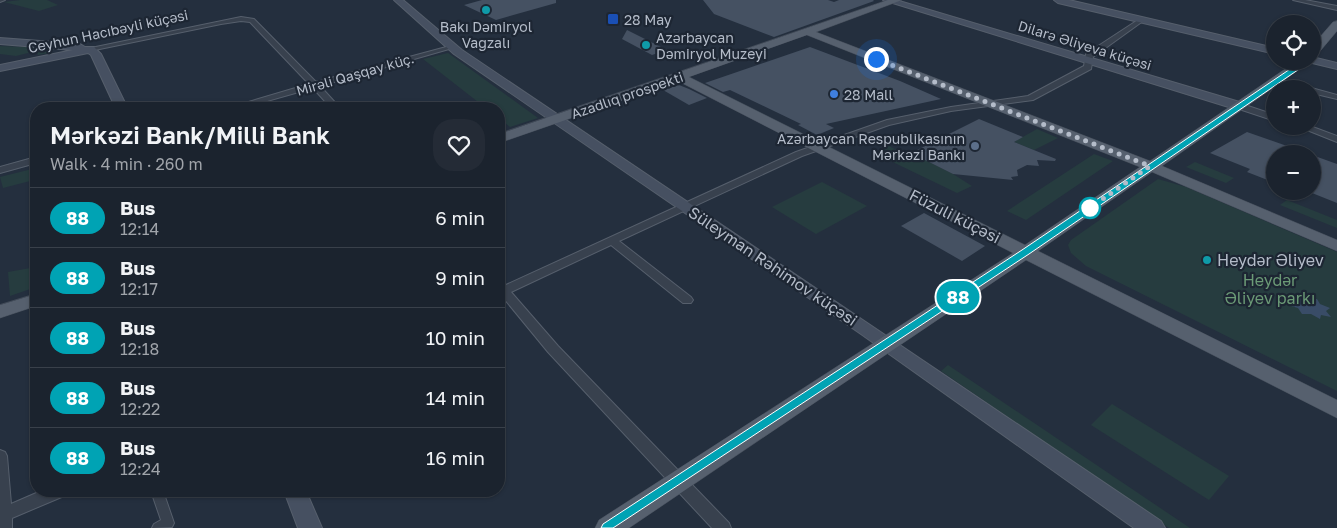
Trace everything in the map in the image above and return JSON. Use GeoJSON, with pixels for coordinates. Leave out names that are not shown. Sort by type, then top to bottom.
{"type":"FeatureCollection","features":[{"type":"Feature","properties":{"kind":"main road","name":"Süleyman Rəhimov küçəsi"},"geometry":{"type":"LineString","coordinates":[[398,0],[452,47],[1153,528]]}},
{"type":"Feature","properties":{"kind":"main road"},"geometry":{"type":"LineString","coordinates":[[1058,0],[1266,49]]}},
{"type":"Feature","properties":{"kind":"main road","name":"Azadlıq prospekti"},"geometry":{"type":"LineString","coordinates":[[505,137],[892,1]]}},
{"type":"Feature","properties":{"kind":"main road","name":"Dilarə Əliyeva küçəsi"},"geometry":{"type":"LineString","coordinates":[[892,1],[1239,106]]}},
{"type":"Feature","properties":{"kind":"main road"},"geometry":{"type":"LineString","coordinates":[[1321,43],[1337,24]]}},
{"type":"Feature","properties":{"kind":"main road"},"geometry":{"type":"LineString","coordinates":[[808,32],[1150,166],[1337,246]]}},
{"type":"Feature","properties":{"kind":"main road"},"geometry":{"type":"LineString","coordinates":[[0,42],[90,48]]}},
{"type":"Feature","properties":{"kind":"main road"},"geometry":{"type":"LineString","coordinates":[[0,42],[63,44],[90,48],[96,54],[119,102]]}},
{"type":"Feature","properties":{"kind":"main road"},"geometry":{"type":"LineString","coordinates":[[27,62],[56,53],[55,48],[46,46]]}},
{"type":"Feature","properties":{"kind":"main road","name":"Ceyhun Hacıbəyli küçəsi"},"geometry":{"type":"LineString","coordinates":[[0,68],[90,48]]}},
{"type":"Feature","properties":{"kind":"main road"},"geometry":{"type":"LineString","coordinates":[[1321,62],[1337,66]]}},
{"type":"Feature","properties":{"kind":"main road"},"geometry":{"type":"LineString","coordinates":[[1278,80],[1293,70]]}},
{"type":"Feature","properties":{"kind":"main road","name":"Füzuli küçəsi"},"geometry":{"type":"LineString","coordinates":[[680,77],[1337,410]]}},
{"type":"Feature","properties":{"kind":"main road"},"geometry":{"type":"LineString","coordinates":[[608,528],[1026,252],[1266,88]]}},
{"type":"Feature","properties":{"kind":"main road"},"geometry":{"type":"LineString","coordinates":[[0,312],[30,302]]}},
{"type":"Feature","properties":{"kind":"main road"},"geometry":{"type":"LineString","coordinates":[[297,497],[310,528]]}},
{"type":"Feature","properties":{"kind":"street"},"geometry":{"type":"LineString","coordinates":[[1296,0],[1337,8]]}},
{"type":"Feature","properties":{"kind":"street","name":"Ceyhun Hacıbəyli küçəsi"},"geometry":{"type":"LineString","coordinates":[[90,48],[241,19],[256,22],[331,102]]}},
{"type":"Feature","properties":{"kind":"street"},"geometry":{"type":"LineString","coordinates":[[505,288],[818,147],[887,123],[948,110],[1030,98],[1088,67],[1090,65],[1088,56],[1142,20]]}},
{"type":"Feature","properties":{"kind":"street","name":"Mirəli Qaşqay küç."},"geometry":{"type":"LineString","coordinates":[[254,102],[452,47]]}},
{"type":"Feature","properties":{"kind":"street"},"geometry":{"type":"LineString","coordinates":[[1321,93],[1337,97]]}},
{"type":"Feature","properties":{"kind":"street"},"geometry":{"type":"LineString","coordinates":[[1022,115],[1025,104],[1030,98]]}},
{"type":"Feature","properties":{"kind":"street","name":"Dilarə Əliyeva küçəsi"},"geometry":{"type":"LineString","coordinates":[[1239,106],[1266,115]]}},
{"type":"Feature","properties":{"kind":"street"},"geometry":{"type":"LineString","coordinates":[[1321,133],[1337,139]]}},
{"type":"Feature","properties":{"kind":"street"},"geometry":{"type":"LineString","coordinates":[[0,170],[30,162]]}},
{"type":"Feature","properties":{"kind":"street"},"geometry":{"type":"LineString","coordinates":[[611,240],[687,300]]}},
{"type":"Feature","properties":{"kind":"street"},"geometry":{"type":"LineString","coordinates":[[505,296],[552,349],[724,528]]}},
{"type":"Feature","properties":{"kind":"street"},"geometry":{"type":"LineString","coordinates":[[0,456],[2,520],[46,497]]}},
{"type":"Feature","properties":{"kind":"street"},"geometry":{"type":"LineString","coordinates":[[158,528],[168,523],[159,497]]}},
{"type":"Feature","properties":{"kind":"green space"},"geometry":{"type":"Polygon","coordinates":[[[47,0],[58,5],[39,11],[4,2],[47,0]]]}},
{"type":"Feature","properties":{"kind":"green space"},"geometry":{"type":"Polygon","coordinates":[[[0,46],[48,48],[51,50],[49,53],[38,55],[36,51],[16,56],[0,54],[0,46]]]}},
{"type":"Feature","properties":{"kind":"green space"},"geometry":{"type":"Polygon","coordinates":[[[448,53],[538,118],[510,127],[505,123],[505,102],[478,102],[423,59],[448,53]]]}},
{"type":"Feature","properties":{"kind":"green space"},"geometry":{"type":"Polygon","coordinates":[[[1037,129],[1058,138],[1034,150],[1014,142],[1037,129]]]}},
{"type":"Feature","properties":{"kind":"green space"},"geometry":{"type":"Polygon","coordinates":[[[889,146],[906,155],[911,153],[953,174],[972,186],[957,193],[874,153],[889,146]]]}},
{"type":"Feature","properties":{"kind":"green space"},"geometry":{"type":"Polygon","coordinates":[[[1094,154],[1113,161],[1026,220],[1007,211],[1094,154]]]}},
{"type":"Feature","properties":{"kind":"green space"},"geometry":{"type":"Polygon","coordinates":[[[1195,162],[1234,178],[1226,183],[1186,167],[1195,162]]]}},
{"type":"Feature","properties":{"kind":"green space"},"geometry":{"type":"Polygon","coordinates":[[[30,170],[30,181],[3,188],[0,177],[30,170]]]}},
{"type":"Feature","properties":{"kind":"green space","name":"Heydər Əliyev parkı"},"geometry":{"type":"Polygon","coordinates":[[[1158,179],[1186,187],[1337,252],[1337,391],[1086,266],[1071,253],[1068,245],[1071,240],[1158,179]]]}},
{"type":"Feature","properties":{"kind":"green space"},"geometry":{"type":"Polygon","coordinates":[[[822,182],[867,206],[816,234],[772,207],[822,182]]]}},
{"type":"Feature","properties":{"kind":"green space"},"geometry":{"type":"Polygon","coordinates":[[[1287,200],[1337,220],[1337,228],[1280,205],[1287,200]]]}},
{"type":"Feature","properties":{"kind":"green space"},"geometry":{"type":"Polygon","coordinates":[[[30,268],[30,289],[10,296],[8,272],[30,268]]]}},
{"type":"Feature","properties":{"kind":"green space"},"geometry":{"type":"Polygon","coordinates":[[[948,365],[1190,528],[1169,528],[941,371],[948,365]]]}},
{"type":"Feature","properties":{"kind":"green space"},"geometry":{"type":"Polygon","coordinates":[[[1112,404],[1229,476],[1209,500],[1091,425],[1112,404]]]}},
{"type":"Feature","properties":{"kind":"water"},"geometry":{"type":"Polygon","coordinates":[[[1299,294],[1308,299],[1317,299],[1320,304],[1330,308],[1326,311],[1331,317],[1321,315],[1320,319],[1311,314],[1302,314],[1298,308],[1288,305],[1293,301],[1287,296],[1297,297],[1299,294]]]}},
{"type":"Feature","properties":{"kind":"building","name":"Bakı Dəmiryol Vağzalı"},"geometry":{"type":"Polygon","coordinates":[[[482,0],[556,0],[556,3],[496,20],[464,5],[482,0]]]}},
{"type":"Feature","properties":{"kind":"building"},"geometry":{"type":"Polygon","coordinates":[[[703,0],[874,1],[774,37],[714,14],[703,0]]]}},
{"type":"Feature","properties":{"kind":"building","name":"Azərbaycan Dəmiryol Muzeyi"},"geometry":{"type":"Polygon","coordinates":[[[627,30],[667,50],[652,55],[622,39],[627,30]]]}},
{"type":"Feature","properties":{"kind":"building","name":"28 Mall"},"geometry":{"type":"Polygon","coordinates":[[[810,47],[900,81],[941,99],[826,124],[834,128],[817,135],[798,125],[801,124],[730,90],[723,92],[705,83],[810,47]]]}},
{"type":"Feature","properties":{"kind":"building"},"geometry":{"type":"Polygon","coordinates":[[[679,85],[707,98],[689,105],[663,90],[679,85]]]}},
{"type":"Feature","properties":{"kind":"building","name":"Azərbaycan Respublikasının Mərkəzi Bankı"},"geometry":{"type":"Polygon","coordinates":[[[979,119],[1023,137],[1014,142],[1056,159],[1055,161],[1037,160],[1039,166],[1027,165],[1017,170],[1018,176],[1011,177],[1013,180],[953,174],[911,153],[979,119]]]}},
{"type":"Feature","properties":{"kind":"building"},"geometry":{"type":"Polygon","coordinates":[[[1247,132],[1284,145],[1266,145],[1266,179],[1247,172],[1250,169],[1210,153],[1247,132]]]}},
{"type":"Feature","properties":{"kind":"building"},"geometry":{"type":"Polygon","coordinates":[[[1321,158],[1337,164],[1337,203],[1321,197],[1321,158]]]}},
{"type":"Feature","properties":{"kind":"building"},"geometry":{"type":"Polygon","coordinates":[[[924,213],[985,246],[962,261],[901,226],[924,213]]]}},
{"type":"Feature","properties":{"kind":"bus line","name":"88"},"geometry":{"type":"LineString","coordinates":[[608,528],[1026,252],[1292,70]]}},
{"type":"Feature","properties":{"kind":"place","name":"Bakı Dəmiryol Vağzalı"},"geometry":{"type":"Point","coordinates":[486,10]}},
{"type":"Feature","properties":{"kind":"place","name":"28 May"},"geometry":{"type":"Point","coordinates":[613,19]}},
{"type":"Feature","properties":{"kind":"place","name":"Azərbaycan Dəmiryol Muzeyi"},"geometry":{"type":"Point","coordinates":[646,45]}},
{"type":"Feature","properties":{"kind":"place","name":"28 Mall"},"geometry":{"type":"Point","coordinates":[834,94]}},
{"type":"Feature","properties":{"kind":"place","name":"Azərbaycan Respublikasının Mərkəzi Bankı"},"geometry":{"type":"Point","coordinates":[975,146]}},
{"type":"Feature","properties":{"kind":"place","name":"Heydər Əliyev"},"geometry":{"type":"Point","coordinates":[1207,260]}},
{"type":"Feature","properties":{"kind":"route"},"geometry":{"type":"LineString","coordinates":[[876,59],[1150,166],[1090,208]]}}]}
